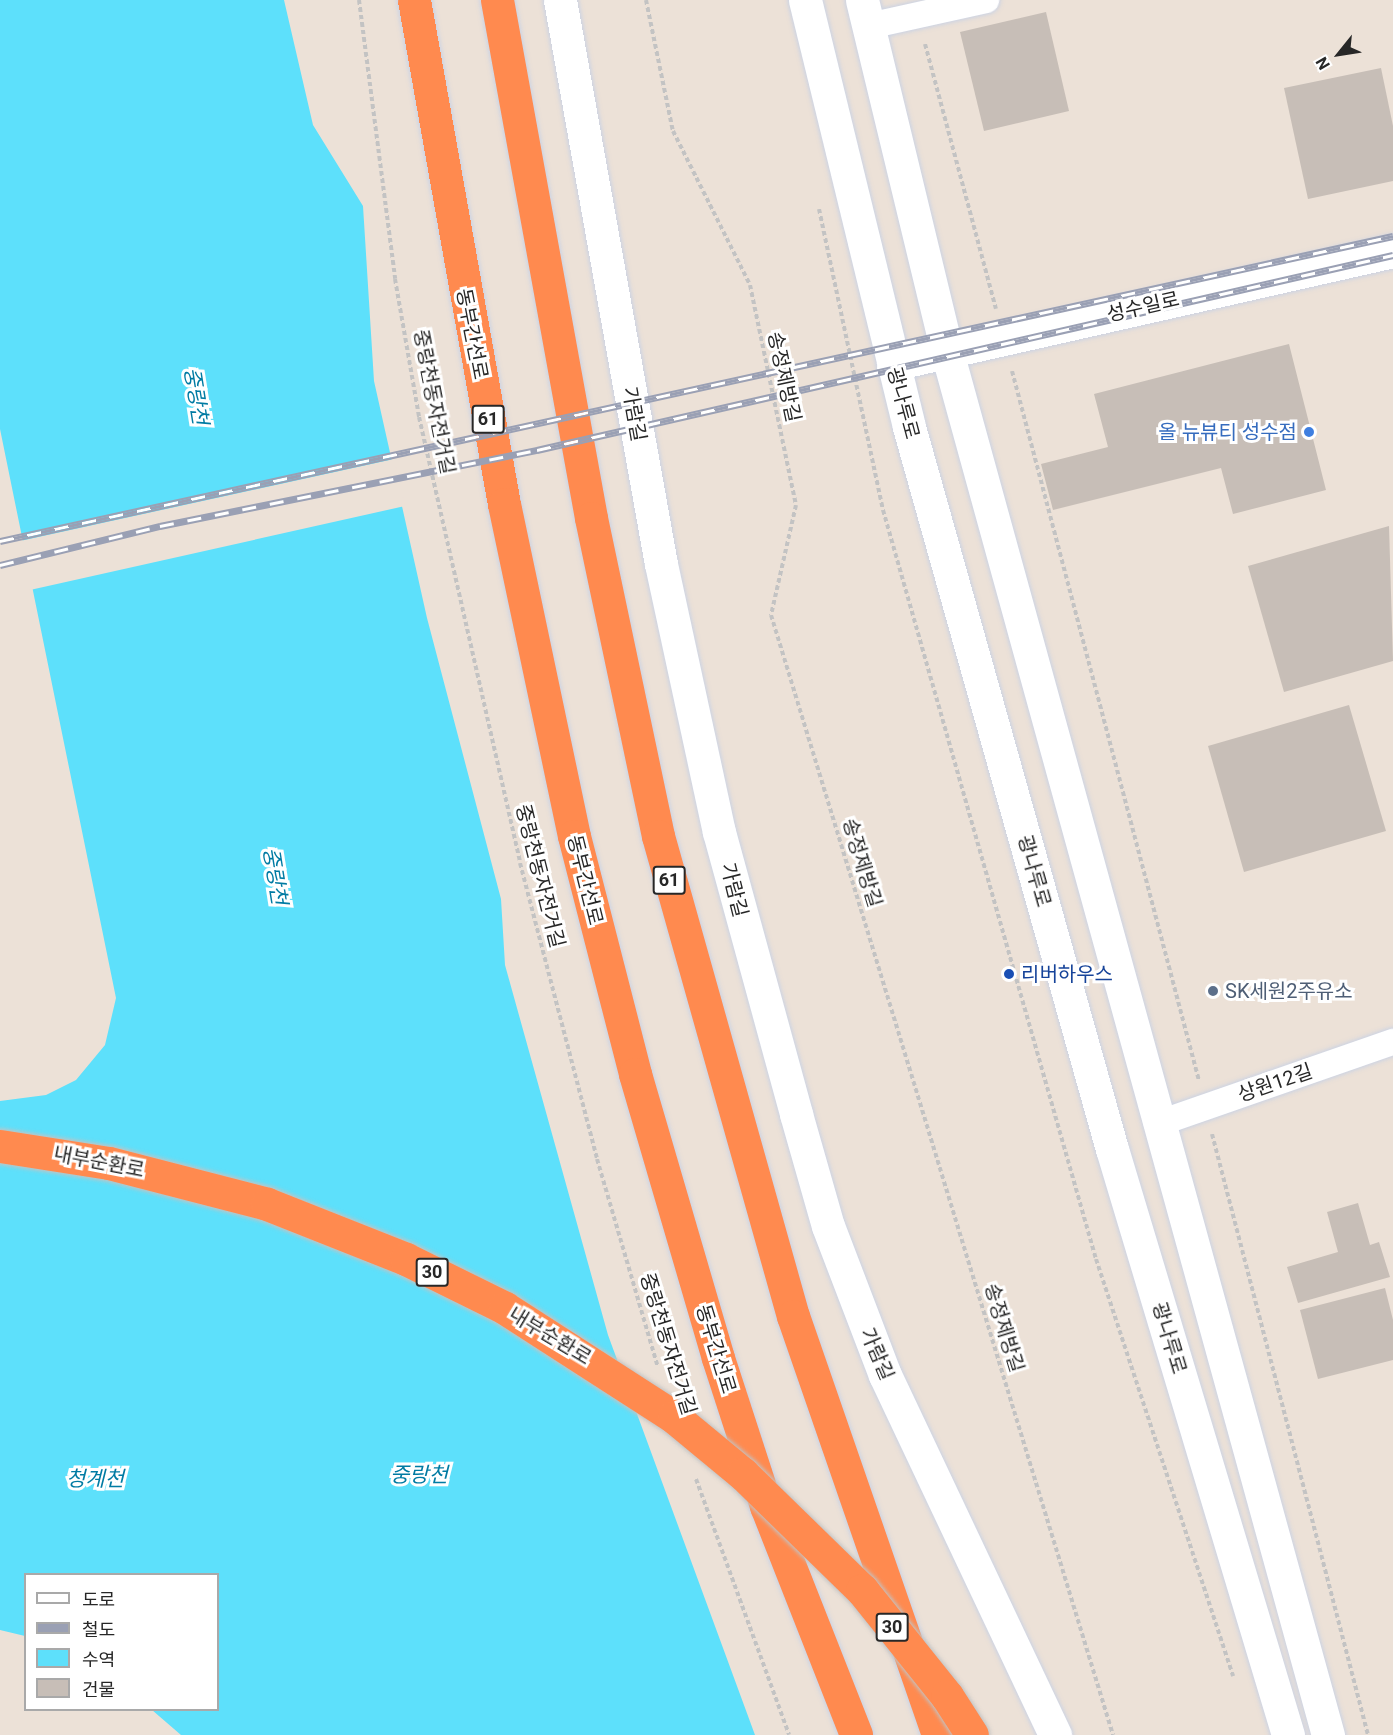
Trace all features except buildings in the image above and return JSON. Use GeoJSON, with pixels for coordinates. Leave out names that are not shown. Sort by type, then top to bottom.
{"type":"FeatureCollection","features":[{"type":"Feature","properties":{"kind":"highway","name":"동부간선로"},"geometry":{"type":"LineString","coordinates":[[414,0],[499,480],[576,847],[635,1074],[718,1358],[766,1506],[856,1735]]}},
{"type":"Feature","properties":{"kind":"highway","name":"61"},"geometry":{"type":"LineString","coordinates":[[497,0],[591,518],[658,836],[793,1316],[938,1735]]}},
{"type":"Feature","properties":{"kind":"highway","name":"내부순환로"},"geometry":{"type":"LineString","coordinates":[[0,1146],[109,1162],[267,1204],[406,1259],[505,1308],[674,1417],[743,1474],[862,1590],[947,1696],[972,1735]]}},
{"type":"Feature","properties":{"kind":"main road","name":"가람길"},"geometry":{"type":"LineString","coordinates":[[560,0],[661,564],[719,832],[799,1126],[828,1226],[885,1374],[1055,1735]]}},
{"type":"Feature","properties":{"kind":"main road","name":"광나루로"},"geometry":{"type":"LineString","coordinates":[[805,0],[893,364],[1112,1149],[1288,1735]]}},
{"type":"Feature","properties":{"kind":"main road"},"geometry":{"type":"LineString","coordinates":[[865,13],[947,352],[1157,1124],[1328,1735]]}},
{"type":"Feature","properties":{"kind":"main road","name":"성수일로"},"geometry":{"type":"LineString","coordinates":[[893,364],[1393,251]]}},
{"type":"Feature","properties":{"kind":"street"},"geometry":{"type":"LineString","coordinates":[[865,13],[917,15],[986,0]]}},
{"type":"Feature","properties":{"kind":"street","name":"상원12길"},"geometry":{"type":"LineString","coordinates":[[1157,1124],[1393,1042]]}},
{"type":"Feature","properties":{"kind":"path","name":"중랑천동자전거길"},"geometry":{"type":"LineString","coordinates":[[359,0],[369,58],[389,237],[420,417],[523,874],[597,1159],[662,1380]]}},
{"type":"Feature","properties":{"kind":"path","name":"송정제방길"},"geometry":{"type":"LineString","coordinates":[[646,0],[673,131],[750,285],[796,505],[771,615],[1113,1735]]}},
{"type":"Feature","properties":{"kind":"path"},"geometry":{"type":"LineString","coordinates":[[917,15],[1004,339],[1368,1735]]}},
{"type":"Feature","properties":{"kind":"path"},"geometry":{"type":"LineString","coordinates":[[817,197],[883,510],[1096,1259],[1234,1678]]}},
{"type":"Feature","properties":{"kind":"path"},"geometry":{"type":"LineString","coordinates":[[694,1472],[789,1735]]}},
{"type":"Feature","properties":{"kind":"water","name":"중랑천"},"geometry":{"type":"Polygon","coordinates":[[[0,0],[284,0],[313,125],[363,206],[374,381],[427,618],[501,899],[505,965],[608,1335],[755,1735],[181,1735],[153,1711],[219,1711],[219,1573],[24,1573],[24,1636],[0,1630],[0,1101],[46,1095],[76,1080],[105,1045],[116,998],[0,429],[0,0]]]}},
{"type":"Feature","properties":{"kind":"pier"},"geometry":{"type":"Polygon","coordinates":[[[394,459],[405,506],[30,590],[20,541],[394,459]]]}},
{"type":"Feature","properties":{"kind":"railway"},"geometry":{"type":"LineString","coordinates":[[0,541],[1393,236]]}},
{"type":"Feature","properties":{"kind":"railway"},"geometry":{"type":"LineString","coordinates":[[0,565],[160,526],[537,450],[1393,255]]}},
{"type":"Feature","properties":{"kind":"place","name":"올 뉴뷰티 성수점"},"geometry":{"type":"Point","coordinates":[1309,432]}},
{"type":"Feature","properties":{"kind":"place","name":"리버하우스"},"geometry":{"type":"Point","coordinates":[1009,974]}},
{"type":"Feature","properties":{"kind":"place","name":"SK세원2주유소"},"geometry":{"type":"Point","coordinates":[1213,991]}},
{"type":"Feature","properties":{"kind":"water label","name":"청계천"},"geometry":{"type":"Point","coordinates":[95,1479]}}]}
